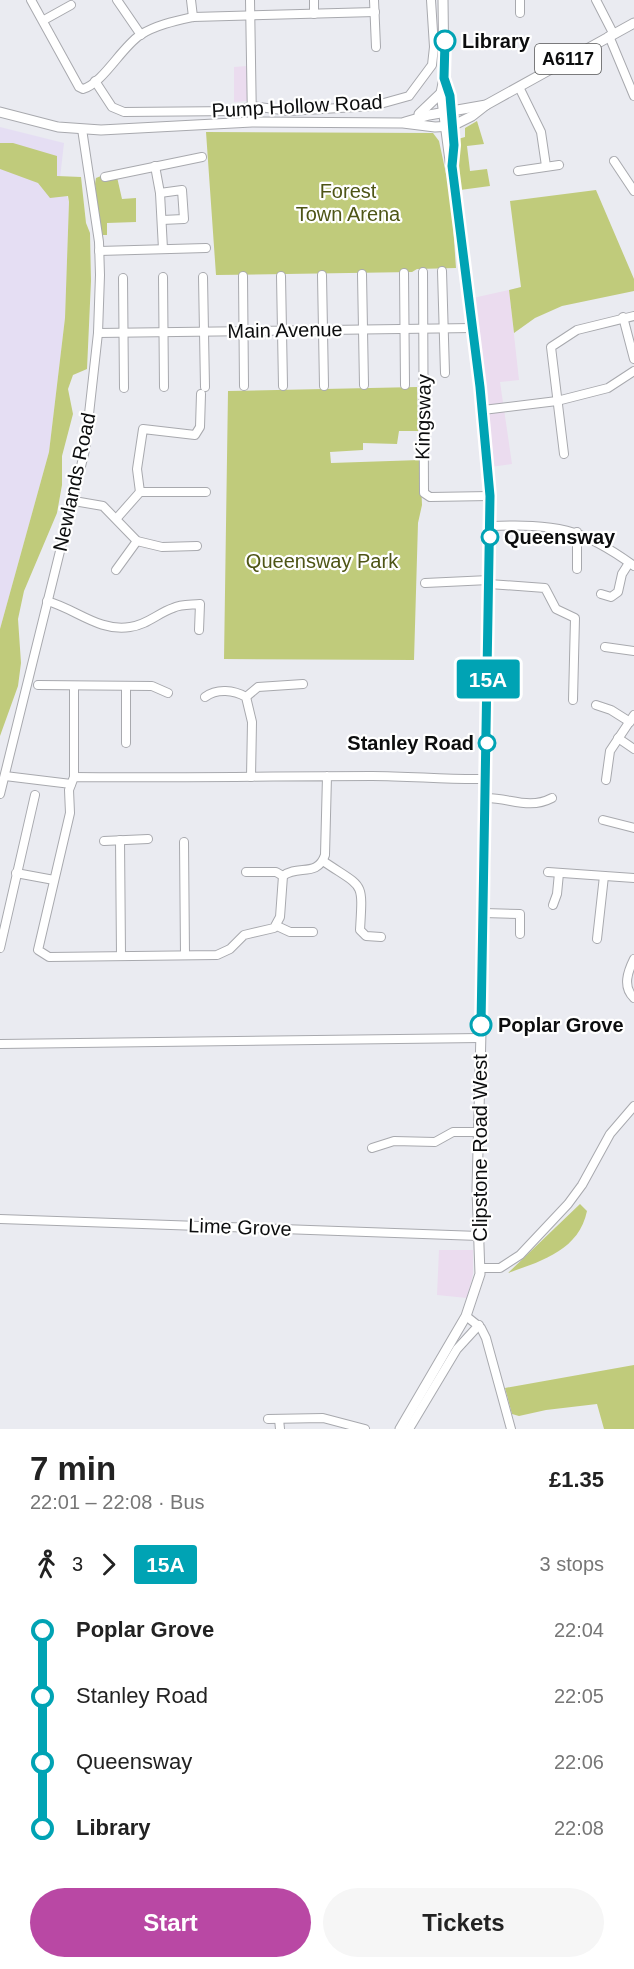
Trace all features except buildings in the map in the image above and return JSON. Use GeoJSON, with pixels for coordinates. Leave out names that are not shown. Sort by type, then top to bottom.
{"type":"FeatureCollection","features":[{"type":"Feature","properties":{"kind":"main road","name":"Clipstone Road West"},"geometry":{"type":"LineString","coordinates":[[400,1429],[466,1316],[476,1293],[480,1268],[477,1190],[487,798],[490,496],[473,328],[452,166],[446,147],[443,0]]}},
{"type":"Feature","properties":{"kind":"main road","name":"A6117"},"geometry":{"type":"LineString","coordinates":[[447,120],[486,105],[634,23]]}},
{"type":"Feature","properties":{"kind":"main road","name":"Clipstone Road West"},"geometry":{"type":"LineString","coordinates":[[444,78],[441,93],[447,120]]}},
{"type":"Feature","properties":{"kind":"main road"},"geometry":{"type":"LineString","coordinates":[[408,121],[424,111],[441,93]]}},
{"type":"Feature","properties":{"kind":"main road","name":"A6117"},"geometry":{"type":"LineString","coordinates":[[0,112],[58,126],[82,129]]}},
{"type":"Feature","properties":{"kind":"main road","name":"Pump Hollow Road"},"geometry":{"type":"LineString","coordinates":[[82,129],[115,130],[252,122],[447,120]]}},
{"type":"Feature","properties":{"kind":"street"},"geometry":{"type":"LineString","coordinates":[[31,0],[79,87],[83,89],[95,81],[122,51],[141,35],[168,23],[193,18],[375,12]]}},
{"type":"Feature","properties":{"kind":"street"},"geometry":{"type":"LineString","coordinates":[[117,0],[141,35]]}},
{"type":"Feature","properties":{"kind":"street"},"geometry":{"type":"LineString","coordinates":[[191,0],[193,18]]}},
{"type":"Feature","properties":{"kind":"street"},"geometry":{"type":"LineString","coordinates":[[250,0],[252,122]]}},
{"type":"Feature","properties":{"kind":"street"},"geometry":{"type":"LineString","coordinates":[[314,0],[314,14]]}},
{"type":"Feature","properties":{"kind":"street"},"geometry":{"type":"LineString","coordinates":[[374,0],[376,47]]}},
{"type":"Feature","properties":{"kind":"street","name":"Pump Hollow Road"},"geometry":{"type":"LineString","coordinates":[[95,81],[111,107],[124,112],[237,111],[252,106],[289,111],[373,106],[409,96],[432,65],[434,47],[431,0]]}},
{"type":"Feature","properties":{"kind":"street"},"geometry":{"type":"LineString","coordinates":[[519,0],[520,13]]}},
{"type":"Feature","properties":{"kind":"street"},"geometry":{"type":"LineString","coordinates":[[596,0],[634,96]]}},
{"type":"Feature","properties":{"kind":"street"},"geometry":{"type":"LineString","coordinates":[[44,20],[71,5]]}},
{"type":"Feature","properties":{"kind":"street"},"geometry":{"type":"LineString","coordinates":[[519,87],[541,132],[546,166]]}},
{"type":"Feature","properties":{"kind":"street","name":"Newlands Road"},"geometry":{"type":"LineString","coordinates":[[0,794],[85,450],[98,333],[99,251],[82,129]]}},
{"type":"Feature","properties":{"kind":"street"},"geometry":{"type":"LineString","coordinates":[[105,177],[202,157]]}},
{"type":"Feature","properties":{"kind":"street"},"geometry":{"type":"LineString","coordinates":[[614,161],[634,191]]}},
{"type":"Feature","properties":{"kind":"street"},"geometry":{"type":"LineString","coordinates":[[518,171],[559,165]]}},
{"type":"Feature","properties":{"kind":"street"},"geometry":{"type":"LineString","coordinates":[[155,166],[160,193],[163,249]]}},
{"type":"Feature","properties":{"kind":"street"},"geometry":{"type":"LineString","coordinates":[[160,193],[182,190],[185,206],[184,219],[162,220]]}},
{"type":"Feature","properties":{"kind":"street"},"geometry":{"type":"LineString","coordinates":[[99,251],[206,248]]}},
{"type":"Feature","properties":{"kind":"street","name":"Kingsway"},"geometry":{"type":"LineString","coordinates":[[423,272],[424,493],[430,497],[490,496]]}},
{"type":"Feature","properties":{"kind":"street"},"geometry":{"type":"LineString","coordinates":[[442,272],[445,373]]}},
{"type":"Feature","properties":{"kind":"street"},"geometry":{"type":"LineString","coordinates":[[404,273],[405,385]]}},
{"type":"Feature","properties":{"kind":"street"},"geometry":{"type":"LineString","coordinates":[[362,274],[364,386]]}},
{"type":"Feature","properties":{"kind":"street"},"geometry":{"type":"LineString","coordinates":[[322,275],[324,386]]}},
{"type":"Feature","properties":{"kind":"street"},"geometry":{"type":"LineString","coordinates":[[243,276],[244,386]]}},
{"type":"Feature","properties":{"kind":"street"},"geometry":{"type":"LineString","coordinates":[[281,276],[283,386]]}},
{"type":"Feature","properties":{"kind":"street"},"geometry":{"type":"LineString","coordinates":[[163,277],[164,387]]}},
{"type":"Feature","properties":{"kind":"street"},"geometry":{"type":"LineString","coordinates":[[140,492],[137,469],[143,429],[195,435],[201,428],[203,277]]}},
{"type":"Feature","properties":{"kind":"street"},"geometry":{"type":"LineString","coordinates":[[123,278],[124,388]]}},
{"type":"Feature","properties":{"kind":"street"},"geometry":{"type":"LineString","coordinates":[[564,454],[551,347],[577,330],[634,316]]}},
{"type":"Feature","properties":{"kind":"street"},"geometry":{"type":"LineString","coordinates":[[623,318],[634,359]]}},
{"type":"Feature","properties":{"kind":"street","name":"Main Avenue"},"geometry":{"type":"LineString","coordinates":[[98,333],[404,327],[473,328]]}},
{"type":"Feature","properties":{"kind":"street"},"geometry":{"type":"LineString","coordinates":[[483,410],[558,401],[608,388],[634,371]]}},
{"type":"Feature","properties":{"kind":"street"},"geometry":{"type":"LineString","coordinates":[[117,518],[140,492],[206,492]]}},
{"type":"Feature","properties":{"kind":"street"},"geometry":{"type":"LineString","coordinates":[[74,501],[103,506],[137,541],[162,547],[197,546]]}},
{"type":"Feature","properties":{"kind":"street"},"geometry":{"type":"LineString","coordinates":[[490,526],[539,525],[577,532],[602,543],[632,565],[621,577],[618,592],[611,597],[601,594]]}},
{"type":"Feature","properties":{"kind":"street"},"geometry":{"type":"LineString","coordinates":[[577,532],[577,569]]}},
{"type":"Feature","properties":{"kind":"street"},"geometry":{"type":"LineString","coordinates":[[116,570],[137,541]]}},
{"type":"Feature","properties":{"kind":"street"},"geometry":{"type":"LineString","coordinates":[[425,583],[489,582],[545,588],[556,609],[575,618],[573,700]]}},
{"type":"Feature","properties":{"kind":"street"},"geometry":{"type":"LineString","coordinates":[[47,601],[66,606],[100,625],[115,628],[147,623],[172,608],[200,604],[199,630]]}},
{"type":"Feature","properties":{"kind":"street"},"geometry":{"type":"LineString","coordinates":[[605,647],[634,651]]}},
{"type":"Feature","properties":{"kind":"street"},"geometry":{"type":"LineString","coordinates":[[246,698],[258,687],[303,684]]}},
{"type":"Feature","properties":{"kind":"street"},"geometry":{"type":"LineString","coordinates":[[38,685],[152,686],[168,693]]}},
{"type":"Feature","properties":{"kind":"street"},"geometry":{"type":"LineString","coordinates":[[74,686],[73,780],[70,813],[38,950],[49,957],[225,954],[244,935],[269,931],[277,926],[280,917],[283,876]]}},
{"type":"Feature","properties":{"kind":"street"},"geometry":{"type":"LineString","coordinates":[[126,687],[126,743]]}},
{"type":"Feature","properties":{"kind":"street"},"geometry":{"type":"LineString","coordinates":[[205,697],[219,691],[240,693],[246,698],[252,722],[251,777]]}},
{"type":"Feature","properties":{"kind":"street"},"geometry":{"type":"LineString","coordinates":[[596,705],[632,719],[610,751],[606,780]]}},
{"type":"Feature","properties":{"kind":"street"},"geometry":{"type":"LineString","coordinates":[[618,738],[634,749]]}},
{"type":"Feature","properties":{"kind":"street"},"geometry":{"type":"LineString","coordinates":[[5,776],[73,780],[327,776],[487,779]]}},
{"type":"Feature","properties":{"kind":"street"},"geometry":{"type":"LineString","coordinates":[[283,876],[290,871],[314,870],[323,861],[326,850],[327,776]]}},
{"type":"Feature","properties":{"kind":"street"},"geometry":{"type":"LineString","coordinates":[[0,948],[35,795]]}},
{"type":"Feature","properties":{"kind":"street"},"geometry":{"type":"LineString","coordinates":[[487,798],[516,804],[541,803],[552,798]]}},
{"type":"Feature","properties":{"kind":"street"},"geometry":{"type":"LineString","coordinates":[[603,820],[634,828]]}},
{"type":"Feature","properties":{"kind":"street"},"geometry":{"type":"LineString","coordinates":[[104,841],[147,839]]}},
{"type":"Feature","properties":{"kind":"street"},"geometry":{"type":"LineString","coordinates":[[120,840],[121,955]]}},
{"type":"Feature","properties":{"kind":"street"},"geometry":{"type":"LineString","coordinates":[[184,842],[185,955]]}},
{"type":"Feature","properties":{"kind":"street"},"geometry":{"type":"LineString","coordinates":[[323,861],[359,885],[362,892],[360,930],[366,936],[381,936]]}},
{"type":"Feature","properties":{"kind":"street"},"geometry":{"type":"LineString","coordinates":[[246,872],[276,872],[283,876]]}},
{"type":"Feature","properties":{"kind":"street"},"geometry":{"type":"LineString","coordinates":[[548,872],[634,878]]}},
{"type":"Feature","properties":{"kind":"street"},"geometry":{"type":"LineString","coordinates":[[16,873],[54,880]]}},
{"type":"Feature","properties":{"kind":"street"},"geometry":{"type":"LineString","coordinates":[[552,905],[557,894],[559,873]]}},
{"type":"Feature","properties":{"kind":"street"},"geometry":{"type":"LineString","coordinates":[[597,939],[604,876]]}},
{"type":"Feature","properties":{"kind":"street"},"geometry":{"type":"LineString","coordinates":[[484,913],[520,914],[520,934]]}},
{"type":"Feature","properties":{"kind":"street"},"geometry":{"type":"LineString","coordinates":[[277,926],[290,932],[313,932]]}},
{"type":"Feature","properties":{"kind":"street"},"geometry":{"type":"LineString","coordinates":[[633,963],[626,976],[629,993],[634,998]]}},
{"type":"Feature","properties":{"kind":"street"},"geometry":{"type":"LineString","coordinates":[[0,1044],[481,1038]]}},
{"type":"Feature","properties":{"kind":"street"},"geometry":{"type":"LineString","coordinates":[[480,1268],[501,1268],[520,1255],[568,1204],[610,1134],[634,1106]]}},
{"type":"Feature","properties":{"kind":"street"},"geometry":{"type":"LineString","coordinates":[[372,1148],[394,1141],[435,1142],[453,1132],[479,1132]]}},
{"type":"Feature","properties":{"kind":"street","name":"Lime Grove"},"geometry":{"type":"LineString","coordinates":[[0,1218],[479,1236]]}},
{"type":"Feature","properties":{"kind":"street"},"geometry":{"type":"LineString","coordinates":[[466,1316],[479,1325],[486,1338],[511,1429]]}},
{"type":"Feature","properties":{"kind":"street"},"geometry":{"type":"LineString","coordinates":[[409,1429],[457,1349],[479,1325]]}},
{"type":"Feature","properties":{"kind":"street"},"geometry":{"type":"LineString","coordinates":[[268,1419],[323,1418],[365,1429]]}},
{"type":"Feature","properties":{"kind":"street"},"geometry":{"type":"LineString","coordinates":[[279,1419],[280,1429]]}},
{"type":"Feature","properties":{"kind":"shaded area"},"geometry":{"type":"Polygon","coordinates":[[[247,66],[247,101],[234,102],[234,67],[247,66]]]}},
{"type":"Feature","properties":{"kind":"shaded area"},"geometry":{"type":"Polygon","coordinates":[[[0,127],[64,143],[60,178],[69,202],[65,318],[49,452],[0,629],[0,127]]]}},
{"type":"Feature","properties":{"kind":"shaded area"},"geometry":{"type":"Polygon","coordinates":[[[509,290],[519,380],[500,382],[512,464],[491,467],[473,298],[509,290]]]}},
{"type":"Feature","properties":{"kind":"shaded area"},"geometry":{"type":"Polygon","coordinates":[[[439,1250],[473,1250],[473,1274],[467,1298],[437,1295],[439,1250]]]}},
{"type":"Feature","properties":{"kind":"green space"},"geometry":{"type":"Polygon","coordinates":[[[477,121],[484,144],[467,146],[470,171],[487,169],[490,186],[460,190],[458,139],[465,137],[465,128],[477,121]]]}},
{"type":"Feature","properties":{"kind":"green space","name":"Forest Town Arena"},"geometry":{"type":"Polygon","coordinates":[[[206,132],[433,133],[439,141],[451,197],[456,268],[417,269],[412,272],[216,275],[206,132]]]}},
{"type":"Feature","properties":{"kind":"green space"},"geometry":{"type":"Polygon","coordinates":[[[0,143],[13,143],[57,156],[57,176],[81,177],[86,223],[90,233],[91,281],[87,369],[73,375],[68,389],[73,414],[62,456],[62,485],[57,513],[24,591],[18,619],[21,663],[18,686],[0,736],[0,629],[49,452],[65,318],[69,202],[68,196],[50,198],[38,183],[0,169],[0,143]]]}},
{"type":"Feature","properties":{"kind":"green space"},"geometry":{"type":"Polygon","coordinates":[[[101,176],[102,181],[117,177],[122,199],[136,198],[136,222],[107,223],[107,235],[101,235],[95,184],[96,178],[101,176]]]}},
{"type":"Feature","properties":{"kind":"green space"},"geometry":{"type":"Polygon","coordinates":[[[596,190],[634,279],[634,291],[562,306],[535,318],[514,333],[509,290],[521,287],[510,201],[596,190]]]}},
{"type":"Feature","properties":{"kind":"green space","name":"Queensway Park"},"geometry":{"type":"Polygon","coordinates":[[[417,387],[418,431],[399,431],[397,444],[363,443],[363,450],[330,452],[331,463],[420,460],[422,505],[418,523],[414,660],[224,659],[228,391],[417,387]]]}},
{"type":"Feature","properties":{"kind":"green space"},"geometry":{"type":"Polygon","coordinates":[[[580,1204],[587,1211],[583,1224],[567,1245],[534,1264],[508,1273],[580,1204]]]}},
{"type":"Feature","properties":{"kind":"green space"},"geometry":{"type":"Polygon","coordinates":[[[634,1365],[634,1429],[604,1429],[597,1404],[546,1410],[519,1416],[512,1414],[505,1388],[634,1365]]]}},
{"type":"Feature","properties":{"kind":"bus line","name":"15A"},"geometry":{"type":"LineString","coordinates":[[445,41],[444,78],[450,96],[454,145],[452,166],[480,387],[490,496],[487,798],[481,1025]]}},
{"type":"Feature","properties":{"kind":"place","name":"Library"},"geometry":{"type":"Point","coordinates":[445,41]}},
{"type":"Feature","properties":{"kind":"place","name":"Queensway"},"geometry":{"type":"Point","coordinates":[490,537]}},
{"type":"Feature","properties":{"kind":"place","name":"Stanley Road"},"geometry":{"type":"Point","coordinates":[487,743]}},
{"type":"Feature","properties":{"kind":"place","name":"Poplar Grove"},"geometry":{"type":"Point","coordinates":[481,1025]}}]}
